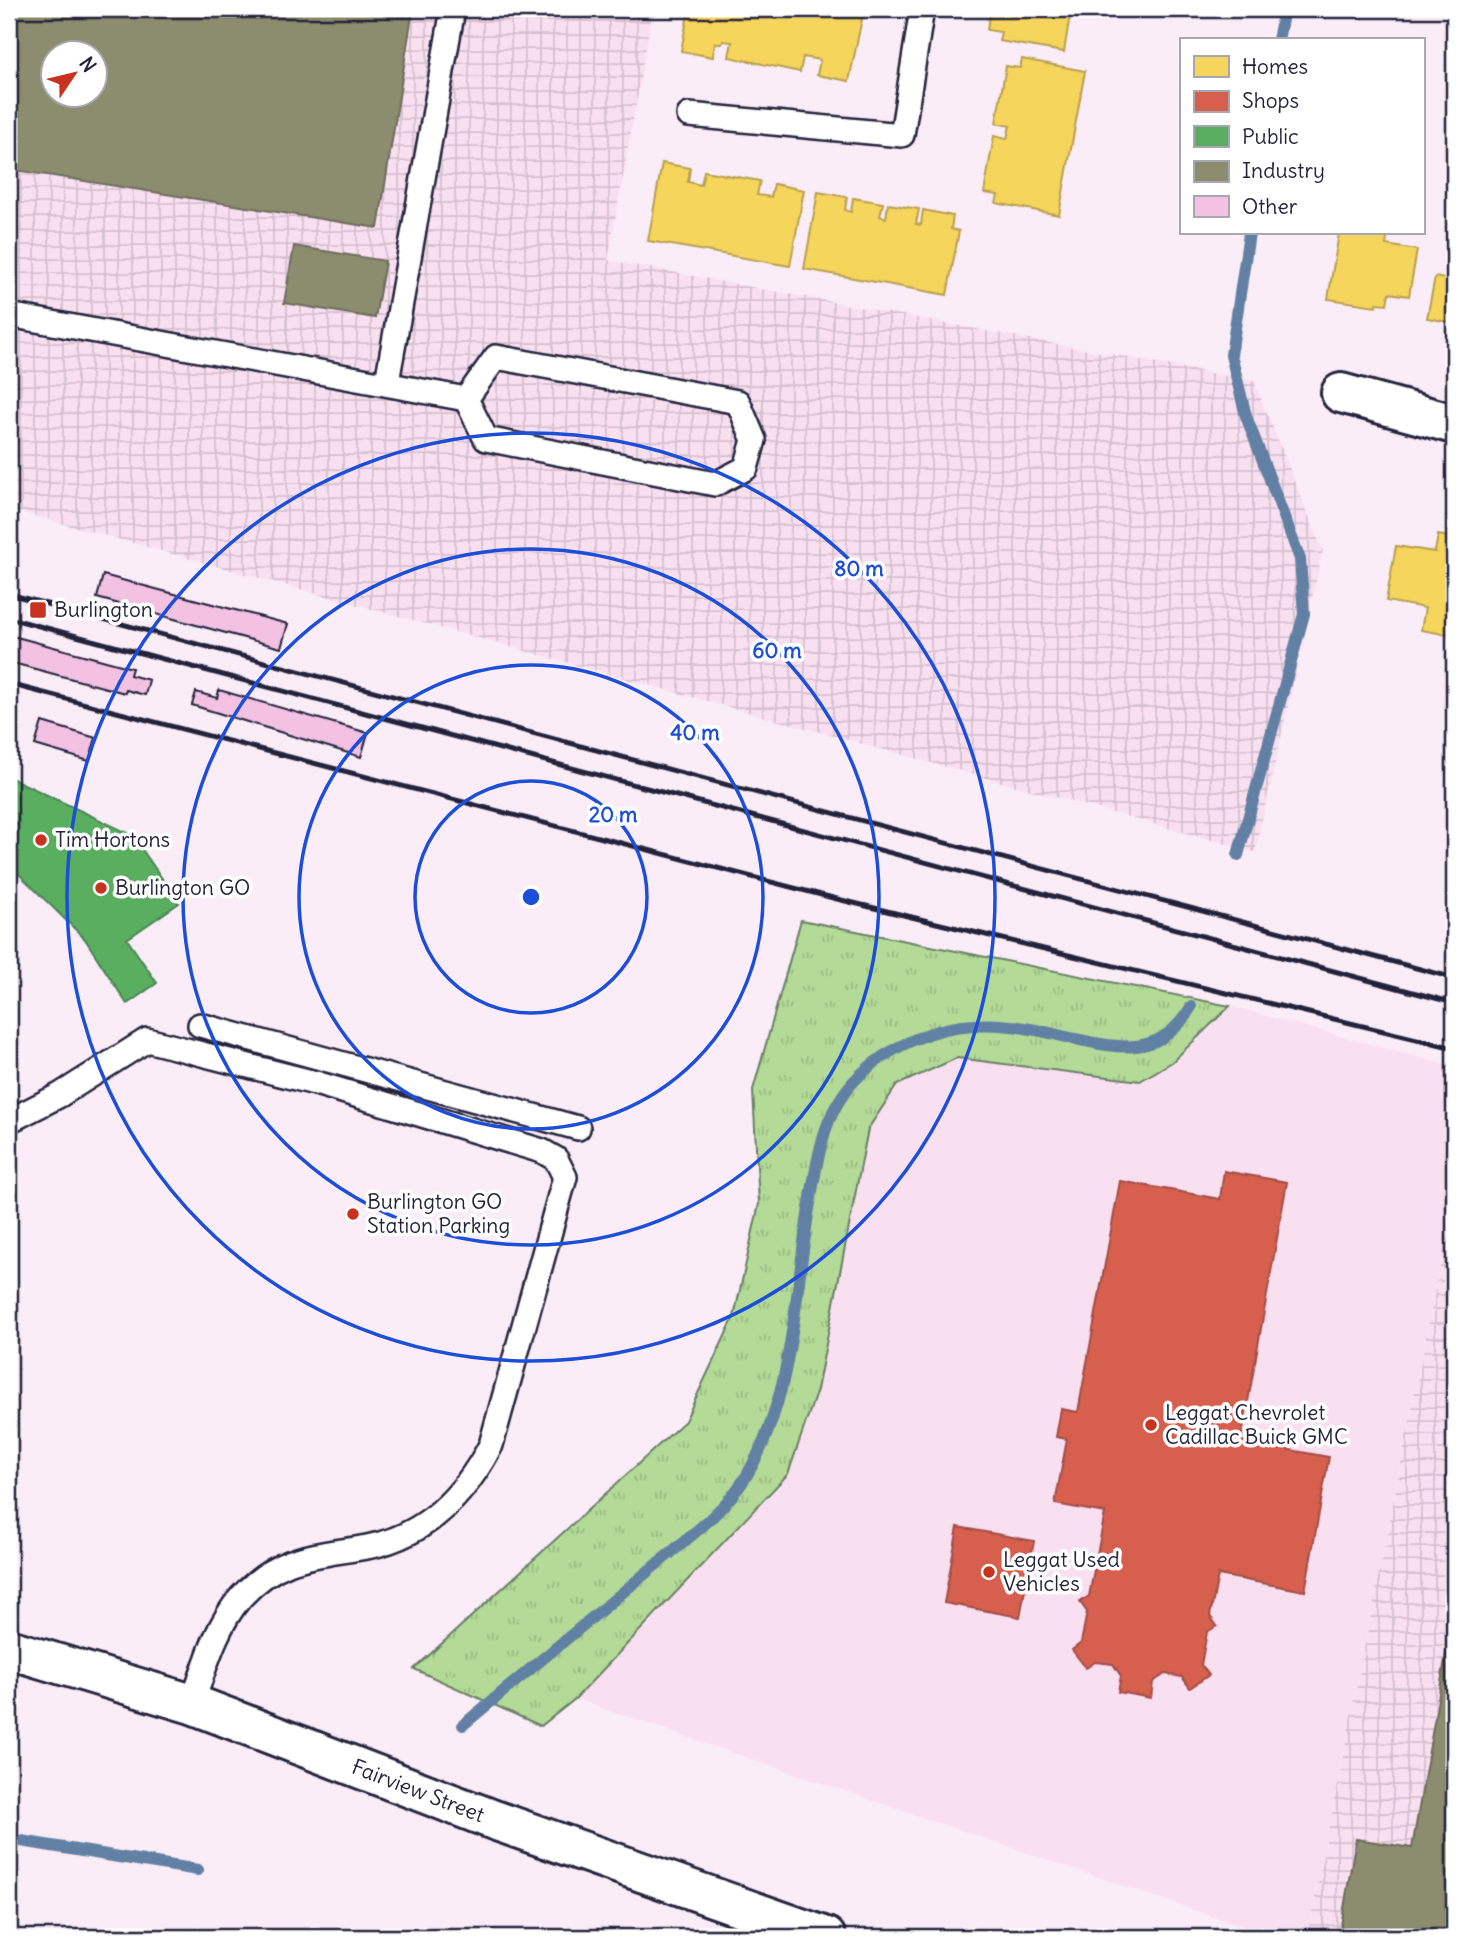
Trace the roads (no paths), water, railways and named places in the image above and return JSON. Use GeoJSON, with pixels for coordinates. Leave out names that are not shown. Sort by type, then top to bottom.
{"type":"FeatureCollection","features":[{"type":"Feature","properties":{"kind":"main road"},"geometry":{"type":"LineString","coordinates":[[1341,393],[1454,424]]}},
{"type":"Feature","properties":{"kind":"main road","name":"Fairview Street"},"geometry":{"type":"LineString","coordinates":[[9,1649],[46,1657],[192,1703],[420,1792],[826,1937]]}},
{"type":"Feature","properties":{"kind":"lane"},"geometry":{"type":"LineString","coordinates":[[387,382],[453,9]]}},
{"type":"Feature","properties":{"kind":"lane"},"geometry":{"type":"LineString","coordinates":[[689,115],[902,135],[922,9]]}},
{"type":"Feature","properties":{"kind":"lane"},"geometry":{"type":"LineString","coordinates":[[9,315],[387,382],[466,399]]}},
{"type":"Feature","properties":{"kind":"lane"},"geometry":{"type":"LineString","coordinates":[[496,357],[738,402],[754,440],[746,468],[715,484],[486,439],[466,399],[496,357]]}},
{"type":"Feature","properties":{"kind":"lane"},"geometry":{"type":"LineString","coordinates":[[200,1025],[578,1128]]}},
{"type":"Feature","properties":{"kind":"lane"},"geometry":{"type":"LineString","coordinates":[[9,1121],[60,1096],[147,1040],[319,1084],[542,1151],[556,1159],[565,1177],[491,1446],[477,1472],[443,1511],[410,1532],[366,1547],[301,1558],[254,1585],[230,1611],[220,1629],[192,1703]]}},
{"type":"Feature","properties":{"kind":"waterway"},"geometry":{"type":"LineString","coordinates":[[1278,38],[1284,9]]}},
{"type":"Feature","properties":{"kind":"waterway"},"geometry":{"type":"LineString","coordinates":[[1238,855],[1304,614],[1300,559],[1246,416],[1231,355],[1249,234]]}},
{"type":"Feature","properties":{"kind":"waterway"},"geometry":{"type":"LineString","coordinates":[[463,1725],[703,1525],[738,1489],[747,1475],[763,1444],[784,1377],[810,1203],[824,1134],[838,1103],[860,1075],[899,1047],[944,1029],[975,1025],[1008,1026],[1099,1044],[1134,1046],[1165,1036],[1191,1007]]}},
{"type":"Feature","properties":{"kind":"waterway"},"geometry":{"type":"LineString","coordinates":[[9,1839],[198,1870]]}},
{"type":"Feature","properties":{"kind":"railway"},"geometry":{"type":"LineString","coordinates":[[9,594],[1454,978]]}},
{"type":"Feature","properties":{"kind":"railway"},"geometry":{"type":"LineString","coordinates":[[9,618],[1454,1003]]}},
{"type":"Feature","properties":{"kind":"railway"},"geometry":{"type":"LineString","coordinates":[[9,684],[833,898],[1454,1048]]}},
{"type":"Feature","properties":{"kind":"place","name":"Burlington"},"geometry":{"type":"Point","coordinates":[38,610]}},
{"type":"Feature","properties":{"kind":"place","name":"Tim Hortons"},"geometry":{"type":"Point","coordinates":[41,840]}},
{"type":"Feature","properties":{"kind":"place","name":"Burlington GO"},"geometry":{"type":"Point","coordinates":[101,888]}},
{"type":"Feature","properties":{"kind":"place","name":"Burlington GO Station Parking"},"geometry":{"type":"Point","coordinates":[353,1214]}},
{"type":"Feature","properties":{"kind":"place","name":"Leggat Chevrolet Cadillac Buick GMC"},"geometry":{"type":"Point","coordinates":[1151,1425]}},
{"type":"Feature","properties":{"kind":"place","name":"Leggat Used Vehicles"},"geometry":{"type":"Point","coordinates":[989,1572]}}]}
